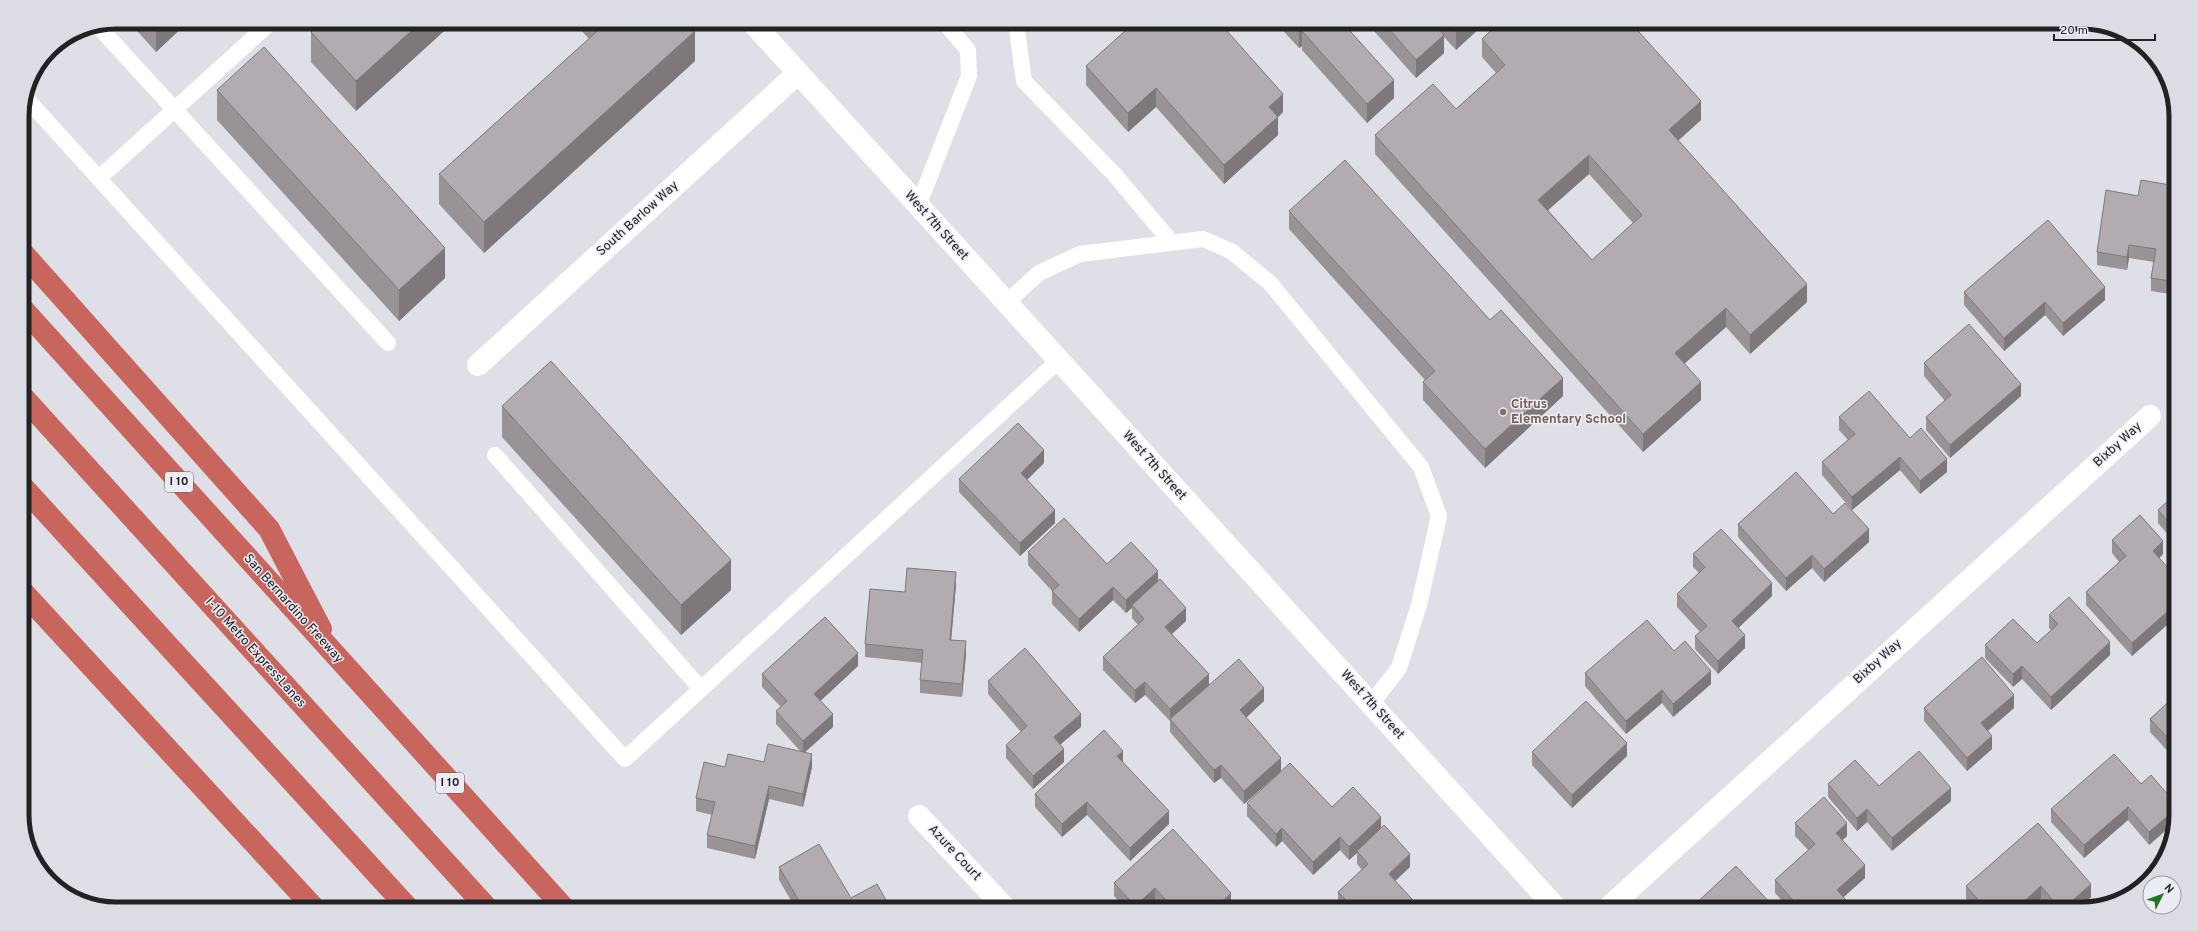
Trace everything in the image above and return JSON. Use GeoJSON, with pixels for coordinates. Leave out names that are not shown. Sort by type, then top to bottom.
{"type":"FeatureCollection","features":[{"type":"Feature","properties":{"kind":"highway"},"geometry":{"type":"LineString","coordinates":[[29,260],[269,529],[335,656]]}},
{"type":"Feature","properties":{"kind":"highway","name":"San Bernardino Freeway"},"geometry":{"type":"LineString","coordinates":[[29,316],[559,902]]}},
{"type":"Feature","properties":{"kind":"highway","name":"I-10 Metro ExpressLanes"},"geometry":{"type":"LineString","coordinates":[[29,404],[482,902]]}},
{"type":"Feature","properties":{"kind":"highway"},"geometry":{"type":"LineString","coordinates":[[29,494],[403,902]]}},
{"type":"Feature","properties":{"kind":"highway"},"geometry":{"type":"LineString","coordinates":[[29,599],[309,902]]}},
{"type":"Feature","properties":{"kind":"street","name":"West 7th Street"},"geometry":{"type":"LineString","coordinates":[[758,29],[1551,902]]}},
{"type":"Feature","properties":{"kind":"street","name":"South Barlow Way"},"geometry":{"type":"LineString","coordinates":[[478,365],[798,73]]}},
{"type":"Feature","properties":{"kind":"street","name":"Bixby Way"},"geometry":{"type":"LineString","coordinates":[[1615,902],[2150,416]]}},
{"type":"Feature","properties":{"kind":"street","name":"Azure Court"},"geometry":{"type":"LineString","coordinates":[[919,816],[999,902]]}},
{"type":"Feature","properties":{"kind":"lane"},"geometry":{"type":"LineString","coordinates":[[99,178],[263,29]]}},
{"type":"Feature","properties":{"kind":"lane"},"geometry":{"type":"LineString","coordinates":[[918,206],[969,76],[968,50],[950,29]]}},
{"type":"Feature","properties":{"kind":"lane"},"geometry":{"type":"LineString","coordinates":[[1017,29],[1024,81],[1114,174],[1172,243]]}},
{"type":"Feature","properties":{"kind":"lane"},"geometry":{"type":"LineString","coordinates":[[102,30],[388,343]]}},
{"type":"Feature","properties":{"kind":"lane"},"geometry":{"type":"LineString","coordinates":[[30,103],[625,759],[1058,360]]}},
{"type":"Feature","properties":{"kind":"lane"},"geometry":{"type":"LineString","coordinates":[[1006,303],[1039,273],[1080,254],[1204,239],[1231,251],[1270,283],[1421,467],[1439,516],[1419,605],[1398,668],[1371,704]]}},
{"type":"Feature","properties":{"kind":"lane"},"geometry":{"type":"LineString","coordinates":[[495,455],[701,689]]}},
{"type":"Feature","properties":{"kind":"building"},"geometry":{"type":"Polygon","coordinates":[[[314,29],[413,29],[356,81],[311,32],[314,29]]]}},
{"type":"Feature","properties":{"kind":"building"},"geometry":{"type":"Polygon","coordinates":[[[600,29],[693,29],[695,31],[484,222],[439,174],[600,29]]]}},
{"type":"Feature","properties":{"kind":"building"},"geometry":{"type":"Polygon","coordinates":[[[1127,29],[1225,29],[1283,94],[1269,107],[1278,117],[1224,165],[1156,88],[1128,113],[1086,66],[1127,29]]]}},
{"type":"Feature","properties":{"kind":"building"},"geometry":{"type":"Polygon","coordinates":[[[1304,29],[1348,29],[1394,80],[1367,104],[1302,31],[1304,29]]]}},
{"type":"Feature","properties":{"kind":"building"},"geometry":{"type":"Polygon","coordinates":[[[1389,29],[1438,29],[1444,35],[1416,60],[1389,29]]]}},
{"type":"Feature","properties":{"kind":"building"},"geometry":{"type":"Polygon","coordinates":[[[1493,29],[1636,29],[1701,101],[1669,130],[1807,284],[1750,335],[1726,308],[1675,353],[1701,382],[1643,434],[1375,135],[1433,84],[1456,109],[1505,65],[1482,39],[1493,29]],[[1589,155],[1538,200],[1592,260],[1642,215],[1589,155]]]}},
{"type":"Feature","properties":{"kind":"building"},"geometry":{"type":"Polygon","coordinates":[[[264,47],[445,248],[399,290],[217,90],[264,47]]]}},
{"type":"Feature","properties":{"kind":"building"},"geometry":{"type":"Polygon","coordinates":[[[1345,160],[1490,320],[1501,310],[1563,378],[1485,449],[1423,382],[1435,371],[1289,211],[1345,160]]]}},
{"type":"Feature","properties":{"kind":"building"},"geometry":{"type":"Polygon","coordinates":[[[2141,180],[2169,185],[2169,281],[2151,278],[2156,249],[2129,245],[2127,257],[2097,252],[2106,190],[2138,196],[2141,180]]]}},
{"type":"Feature","properties":{"kind":"building"},"geometry":{"type":"Polygon","coordinates":[[[2048,220],[2105,287],[2063,323],[2045,302],[2004,338],[1964,292],[2048,220]]]}},
{"type":"Feature","properties":{"kind":"building"},"geometry":{"type":"Polygon","coordinates":[[[1969,324],[2021,384],[1950,445],[1926,417],[1951,395],[1924,363],[1969,324]]]}},
{"type":"Feature","properties":{"kind":"building"},"geometry":{"type":"Polygon","coordinates":[[[551,361],[731,560],[681,605],[502,406],[551,361]]]}},
{"type":"Feature","properties":{"kind":"building"},"geometry":{"type":"Polygon","coordinates":[[[1869,391],[1910,438],[1921,428],[1947,459],[1920,481],[1900,457],[1852,497],[1822,462],[1855,434],[1839,417],[1869,391]]]}},
{"type":"Feature","properties":{"kind":"building"},"geometry":{"type":"Polygon","coordinates":[[[1018,423],[1044,450],[1021,473],[1055,510],[1020,543],[959,479],[1018,423]]]}},
{"type":"Feature","properties":{"kind":"building"},"geometry":{"type":"Polygon","coordinates":[[[1796,472],[1833,514],[1845,503],[1869,529],[1824,569],[1812,555],[1786,578],[1738,524],[1796,472]]]}},
{"type":"Feature","properties":{"kind":"building"},"geometry":{"type":"Polygon","coordinates":[[[2169,500],[2169,523],[2158,510],[2169,500]]]}},
{"type":"Feature","properties":{"kind":"building"},"geometry":{"type":"Polygon","coordinates":[[[2140,515],[2163,541],[2153,551],[2169,569],[2169,610],[2132,643],[2086,592],[2126,556],[2112,540],[2140,515]]]}},
{"type":"Feature","properties":{"kind":"building"},"geometry":{"type":"Polygon","coordinates":[[[1064,518],[1107,564],[1131,542],[1158,571],[1126,600],[1113,587],[1079,619],[1052,591],[1059,585],[1028,552],[1064,518]]]}},
{"type":"Feature","properties":{"kind":"building"},"geometry":{"type":"Polygon","coordinates":[[[1721,529],[1772,583],[1732,621],[1745,635],[1718,661],[1695,636],[1707,626],[1677,594],[1705,567],[1693,554],[1721,529]]]}},
{"type":"Feature","properties":{"kind":"building"},"geometry":{"type":"Polygon","coordinates":[[[907,568],[956,572],[950,640],[966,641],[962,684],[920,680],[923,650],[865,644],[870,589],[905,592],[907,568]]]}},
{"type":"Feature","properties":{"kind":"building"},"geometry":{"type":"Polygon","coordinates":[[[1160,579],[1186,608],[1165,627],[1209,674],[1170,709],[1145,682],[1135,690],[1103,657],[1144,619],[1132,605],[1160,579]]]}},
{"type":"Feature","properties":{"kind":"building"},"geometry":{"type":"Polygon","coordinates":[[[2069,597],[2110,642],[2051,697],[2022,666],[2013,674],[1985,645],[2013,619],[2037,643],[2058,624],[2049,615],[2069,597]]]}},
{"type":"Feature","properties":{"kind":"building"},"geometry":{"type":"Polygon","coordinates":[[[825,617],[858,653],[814,694],[833,714],[803,741],[776,711],[787,701],[762,674],[825,617]]]}},
{"type":"Feature","properties":{"kind":"building"},"geometry":{"type":"Polygon","coordinates":[[[1647,620],[1674,651],[1685,641],[1711,671],[1673,704],[1662,690],[1626,721],[1585,673],[1647,620]]]}},
{"type":"Feature","properties":{"kind":"building"},"geometry":{"type":"Polygon","coordinates":[[[1025,648],[1081,714],[1054,737],[1064,749],[1033,776],[1006,745],[1027,726],[988,681],[1025,648]]]}},
{"type":"Feature","properties":{"kind":"building"},"geometry":{"type":"Polygon","coordinates":[[[1982,657],[2014,695],[1981,723],[1992,736],[1967,758],[1924,708],[1982,657]]]}},
{"type":"Feature","properties":{"kind":"building"},"geometry":{"type":"Polygon","coordinates":[[[1239,659],[1264,688],[1240,710],[1281,758],[1244,791],[1221,765],[1214,770],[1170,719],[1239,659]]]}},
{"type":"Feature","properties":{"kind":"building"},"geometry":{"type":"Polygon","coordinates":[[[1586,701],[1627,743],[1572,795],[1532,752],[1586,701]]]}},
{"type":"Feature","properties":{"kind":"building"},"geometry":{"type":"Polygon","coordinates":[[[2169,701],[2169,739],[2150,719],[2169,701]]]}},
{"type":"Feature","properties":{"kind":"building"},"geometry":{"type":"Polygon","coordinates":[[[1104,730],[1123,751],[1117,756],[1169,811],[1130,848],[1087,802],[1062,824],[1035,794],[1104,730]]]}},
{"type":"Feature","properties":{"kind":"building"},"geometry":{"type":"Polygon","coordinates":[[[768,744],[812,754],[803,794],[769,786],[755,846],[707,835],[715,802],[696,798],[704,762],[725,767],[728,754],[764,762],[768,744]]]}},
{"type":"Feature","properties":{"kind":"building"},"geometry":{"type":"Polygon","coordinates":[[[1919,751],[1951,788],[1892,838],[1867,809],[1857,818],[1828,784],[1855,760],[1879,786],[1919,751]]]}},
{"type":"Feature","properties":{"kind":"building"},"geometry":{"type":"Polygon","coordinates":[[[2114,754],[2141,784],[2151,775],[2169,796],[2169,815],[2149,832],[2128,807],[2084,845],[2051,809],[2114,754]]]}},
{"type":"Feature","properties":{"kind":"building"},"geometry":{"type":"Polygon","coordinates":[[[1290,763],[1332,807],[1353,787],[1381,817],[1349,847],[1340,837],[1313,862],[1282,828],[1276,834],[1247,803],[1290,763]]]}},
{"type":"Feature","properties":{"kind":"building"},"geometry":{"type":"Polygon","coordinates":[[[1824,797],[1847,823],[1836,833],[1865,865],[1837,890],[1848,902],[1795,902],[1775,880],[1815,844],[1795,823],[1824,797]]]}},
{"type":"Feature","properties":{"kind":"building"},"geometry":{"type":"Polygon","coordinates":[[[2038,823],[2091,884],[2071,902],[2054,902],[2041,886],[2023,902],[1980,902],[1966,886],[2038,823]]]}},
{"type":"Feature","properties":{"kind":"building"},"geometry":{"type":"Polygon","coordinates":[[[1384,825],[1410,854],[1389,874],[1415,902],[1348,902],[1338,892],[1368,864],[1357,851],[1384,825]]]}},
{"type":"Feature","properties":{"kind":"building"},"geometry":{"type":"Polygon","coordinates":[[[1173,829],[1231,893],[1221,902],[1168,902],[1155,888],[1139,902],[1131,902],[1114,883],[1173,829]]]}},
{"type":"Feature","properties":{"kind":"building"},"geometry":{"type":"Polygon","coordinates":[[[819,844],[851,898],[877,884],[887,902],[800,902],[779,867],[819,844]]]}},
{"type":"Feature","properties":{"kind":"building"},"geometry":{"type":"Polygon","coordinates":[[[1736,866],[1769,902],[1697,902],[1736,866]]]}},
{"type":"Feature","properties":{"kind":"place","name":"Citrus Elementary School"},"geometry":{"type":"Point","coordinates":[1503,412]}}]}
